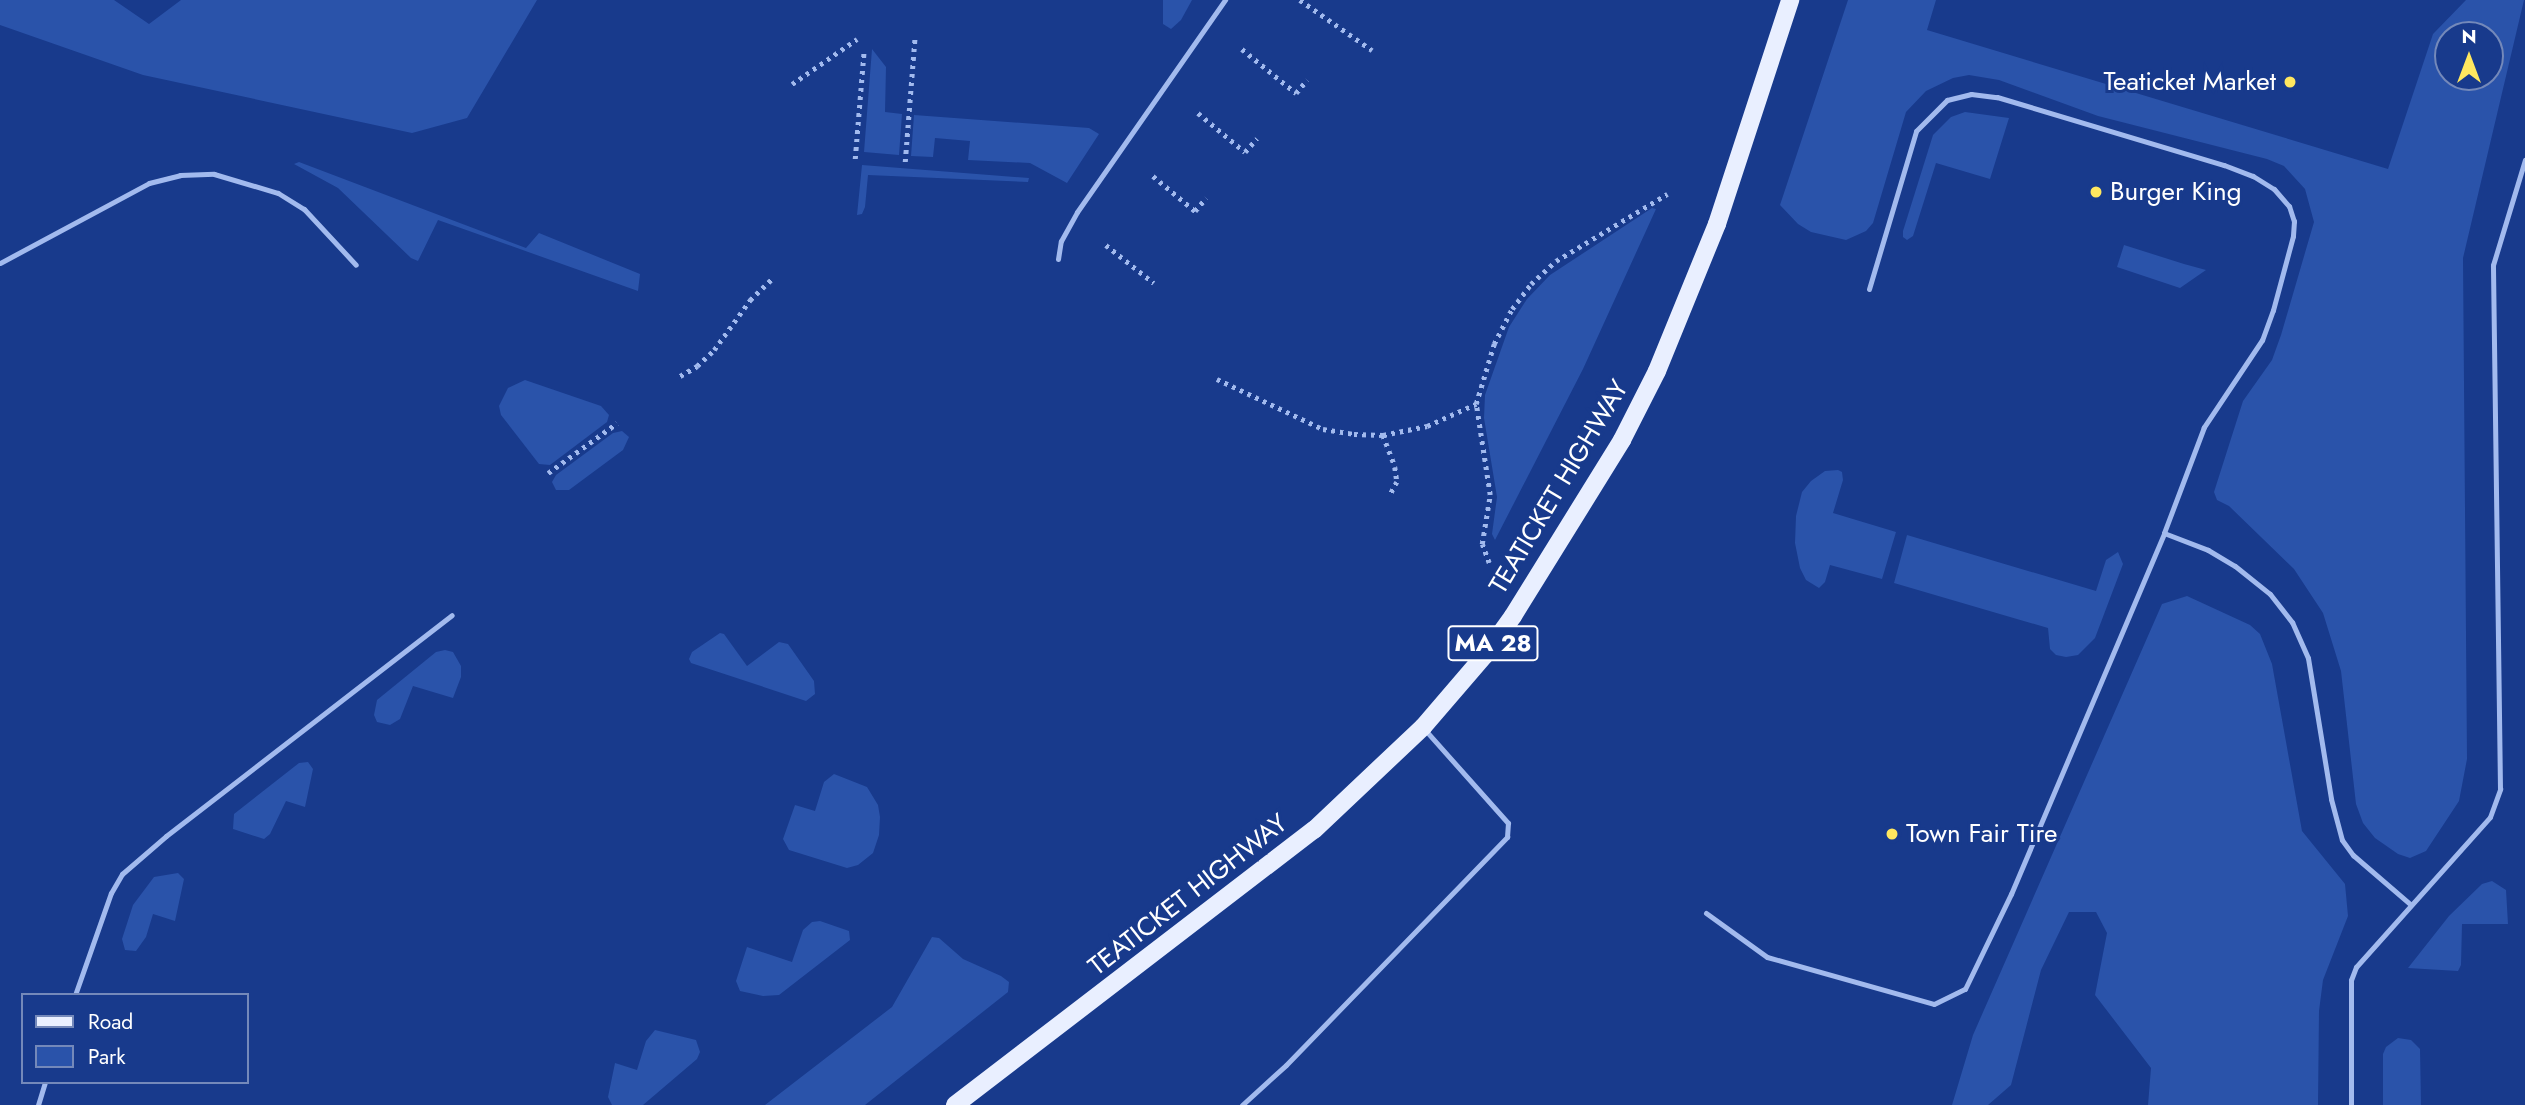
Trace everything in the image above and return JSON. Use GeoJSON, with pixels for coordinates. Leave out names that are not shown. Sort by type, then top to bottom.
{"type":"FeatureCollection","features":[{"type":"Feature","properties":{"kind":"main road","name":"TEATICKET HIGHWAY"},"geometry":{"type":"LineString","coordinates":[[955,1105],[1314,830],[1423,727],[1485,655],[1513,616],[1622,440],[1657,371],[1717,224],[1790,0]]}},
{"type":"Feature","properties":{"kind":"lane"},"geometry":{"type":"LineString","coordinates":[[1058,259],[1061,241],[1077,212],[1225,0]]}},
{"type":"Feature","properties":{"kind":"lane"},"geometry":{"type":"LineString","coordinates":[[1706,913],[1767,957],[1934,1004],[1965,989],[2011,894],[2164,533],[2204,427],[2262,340],[2294,236],[2294,221],[2289,206],[2274,189],[2253,176],[1997,97],[1971,94],[1947,100],[1916,131],[1869,289]]}},
{"type":"Feature","properties":{"kind":"lane"},"geometry":{"type":"LineString","coordinates":[[2351,1105],[2351,980],[2363,955],[2490,817],[2500,789],[2493,265],[2525,160]]}},
{"type":"Feature","properties":{"kind":"lane"},"geometry":{"type":"LineString","coordinates":[[0,263],[149,183],[180,175],[214,174],[278,193],[303,209],[356,265]]}},
{"type":"Feature","properties":{"kind":"lane"},"geometry":{"type":"LineString","coordinates":[[2164,533],[2208,550],[2235,566],[2270,594],[2292,622],[2308,658],[2331,799],[2342,840],[2353,855],[2410,904]]}},
{"type":"Feature","properties":{"kind":"lane"},"geometry":{"type":"LineString","coordinates":[[76,993],[111,893],[122,874],[166,836],[452,615]]}},
{"type":"Feature","properties":{"kind":"lane"},"geometry":{"type":"LineString","coordinates":[[1242,1105],[1286,1065],[1507,837],[1507,823],[1423,727]]}},
{"type":"Feature","properties":{"kind":"lane"},"geometry":{"type":"LineString","coordinates":[[37,1105],[44,1084]]}},
{"type":"Feature","properties":{"kind":"path"},"geometry":{"type":"LineString","coordinates":[[1300,0],[1371,50]]}},
{"type":"Feature","properties":{"kind":"path"},"geometry":{"type":"LineString","coordinates":[[905,162],[915,36]]}},
{"type":"Feature","properties":{"kind":"path"},"geometry":{"type":"LineString","coordinates":[[792,84],[858,39]]}},
{"type":"Feature","properties":{"kind":"path"},"geometry":{"type":"LineString","coordinates":[[1242,49],[1296,93],[1307,80]]}},
{"type":"Feature","properties":{"kind":"path"},"geometry":{"type":"LineString","coordinates":[[855,159],[864,50]]}},
{"type":"Feature","properties":{"kind":"path"},"geometry":{"type":"LineString","coordinates":[[1198,113],[1245,152],[1256,138]]}},
{"type":"Feature","properties":{"kind":"path"},"geometry":{"type":"LineString","coordinates":[[1153,176],[1195,211],[1206,198]]}},
{"type":"Feature","properties":{"kind":"path"},"geometry":{"type":"LineString","coordinates":[[1489,563],[1482,544],[1490,495],[1476,404],[1494,344],[1512,309],[1531,284],[1566,254],[1667,194]]}},
{"type":"Feature","properties":{"kind":"path"},"geometry":{"type":"LineString","coordinates":[[1106,245],[1154,283]]}},
{"type":"Feature","properties":{"kind":"path"},"geometry":{"type":"LineString","coordinates":[[680,376],[697,366],[714,350],[750,300],[772,279]]}},
{"type":"Feature","properties":{"kind":"path"},"geometry":{"type":"LineString","coordinates":[[1217,379],[1323,429],[1383,435],[1427,426],[1476,404]]}},
{"type":"Feature","properties":{"kind":"path"},"geometry":{"type":"LineString","coordinates":[[548,473],[617,423]]}},
{"type":"Feature","properties":{"kind":"path"},"geometry":{"type":"LineString","coordinates":[[1383,435],[1395,467],[1396,482],[1391,495]]}},
{"type":"Feature","properties":{"kind":"green space"},"geometry":{"type":"Polygon","coordinates":[[[0,0],[114,0],[149,24],[181,0],[537,0],[467,118],[412,133],[143,75],[0,25],[0,0]]]}},
{"type":"Feature","properties":{"kind":"green space"},"geometry":{"type":"Polygon","coordinates":[[[1163,0],[1192,0],[1181,20],[1171,29],[1163,24],[1163,0]]]}},
{"type":"Feature","properties":{"kind":"green space"},"geometry":{"type":"Polygon","coordinates":[[[1848,0],[1936,0],[1927,30],[2388,169],[2434,33],[2434,91],[2502,91],[2463,258],[2467,759],[2459,801],[2426,851],[2410,858],[2398,854],[2375,838],[2363,823],[2356,804],[2341,671],[2323,613],[2294,569],[2229,506],[2217,500],[2214,492],[2243,401],[2272,360],[2314,222],[2305,189],[2284,166],[2267,159],[2098,116],[1999,80],[1969,75],[1953,78],[1926,91],[1906,112],[1873,223],[1866,231],[1846,240],[1811,232],[1798,224],[1780,205],[1848,0]]]}},
{"type":"Feature","properties":{"kind":"green space"},"geometry":{"type":"Polygon","coordinates":[[[2466,0],[2524,0],[2504,85],[2504,21],[2446,21],[2466,0]]]}},
{"type":"Feature","properties":{"kind":"green space"},"geometry":{"type":"Polygon","coordinates":[[[872,49],[886,67],[885,112],[902,114],[899,155],[864,152],[872,49]]]}},
{"type":"Feature","properties":{"kind":"green space"},"geometry":{"type":"Polygon","coordinates":[[[1965,112],[2009,118],[1990,179],[1936,163],[1913,236],[1907,240],[1903,237],[1903,231],[1933,135],[1951,117],[1965,112]]]}},
{"type":"Feature","properties":{"kind":"green space"},"geometry":{"type":"Polygon","coordinates":[[[914,115],[1089,128],[1099,134],[1067,183],[1030,163],[968,160],[970,141],[935,138],[933,157],[911,156],[914,115]]]}},
{"type":"Feature","properties":{"kind":"green space"},"geometry":{"type":"Polygon","coordinates":[[[299,162],[526,248],[539,233],[640,274],[638,291],[438,220],[418,261],[411,258],[338,188],[294,164],[299,162]]]}},
{"type":"Feature","properties":{"kind":"green space"},"geometry":{"type":"Polygon","coordinates":[[[862,165],[1029,178],[1028,182],[868,175],[865,207],[862,214],[857,215],[862,165]]]}},
{"type":"Feature","properties":{"kind":"green space"},"geometry":{"type":"Polygon","coordinates":[[[1652,208],[1656,209],[1583,369],[1495,540],[1492,534],[1497,497],[1484,418],[1485,395],[1509,327],[1527,299],[1550,275],[1652,208]]]}},
{"type":"Feature","properties":{"kind":"green space"},"geometry":{"type":"Polygon","coordinates":[[[2124,245],[2206,270],[2180,288],[2117,267],[2124,245]]]}},
{"type":"Feature","properties":{"kind":"green space"},"geometry":{"type":"Polygon","coordinates":[[[525,380],[601,406],[609,415],[607,422],[550,465],[539,464],[501,415],[499,406],[508,388],[525,380]]]}},
{"type":"Feature","properties":{"kind":"green space"},"geometry":{"type":"Polygon","coordinates":[[[622,431],[629,437],[623,450],[569,490],[556,490],[552,482],[556,475],[613,433],[622,431]]]}},
{"type":"Feature","properties":{"kind":"green space"},"geometry":{"type":"Polygon","coordinates":[[[1825,471],[1842,472],[1843,480],[1833,513],[1896,532],[1882,579],[1830,565],[1825,582],[1819,588],[1806,580],[1800,568],[1795,543],[1796,516],[1802,492],[1811,481],[1825,471]]]}},
{"type":"Feature","properties":{"kind":"green space"},"geometry":{"type":"Polygon","coordinates":[[[1907,535],[2096,591],[2106,560],[2118,552],[2123,564],[2095,638],[2078,655],[2066,657],[2056,655],[2050,649],[2048,628],[1894,583],[1907,535]]]}},
{"type":"Feature","properties":{"kind":"green space"},"geometry":{"type":"Polygon","coordinates":[[[2187,596],[2250,625],[2260,634],[2272,664],[2302,831],[2345,884],[2348,916],[2323,980],[2319,1011],[2318,1105],[2148,1105],[2151,1068],[2095,995],[2107,933],[2096,912],[2069,912],[2041,970],[2011,1085],[1988,1105],[1952,1105],[1973,1035],[2162,604],[2187,596]]]}},
{"type":"Feature","properties":{"kind":"green space"},"geometry":{"type":"Polygon","coordinates":[[[720,633],[724,634],[747,666],[779,642],[788,644],[814,681],[815,694],[806,701],[691,663],[689,659],[692,652],[720,633]]]}},
{"type":"Feature","properties":{"kind":"green space"},"geometry":{"type":"Polygon","coordinates":[[[436,652],[453,652],[461,666],[461,677],[453,698],[413,686],[400,719],[390,725],[377,722],[374,715],[377,700],[436,652]]]}},
{"type":"Feature","properties":{"kind":"green space"},"geometry":{"type":"Polygon","coordinates":[[[308,762],[313,769],[305,807],[286,801],[270,834],[264,839],[233,829],[234,814],[299,763],[308,762]]]}},
{"type":"Feature","properties":{"kind":"green space"},"geometry":{"type":"Polygon","coordinates":[[[834,774],[867,787],[878,805],[880,817],[879,835],[873,853],[858,865],[847,868],[789,850],[783,839],[795,805],[815,811],[824,782],[834,774]]]}},
{"type":"Feature","properties":{"kind":"green space"},"geometry":{"type":"Polygon","coordinates":[[[178,873],[184,879],[175,921],[153,914],[146,937],[136,951],[125,950],[122,939],[133,905],[154,877],[178,873]]]}},
{"type":"Feature","properties":{"kind":"green space"},"geometry":{"type":"Polygon","coordinates":[[[2492,881],[2506,890],[2508,924],[2462,924],[2461,965],[2458,971],[2408,968],[2449,916],[2482,884],[2492,881]]]}},
{"type":"Feature","properties":{"kind":"green space"},"geometry":{"type":"Polygon","coordinates":[[[820,921],[849,931],[850,940],[779,995],[763,996],[740,991],[736,981],[747,947],[792,962],[803,930],[812,922],[820,921]]]}},
{"type":"Feature","properties":{"kind":"green space"},"geometry":{"type":"Polygon","coordinates":[[[932,937],[939,938],[963,959],[1001,976],[1009,982],[1008,992],[865,1105],[765,1105],[892,1007],[932,937]]]}},
{"type":"Feature","properties":{"kind":"green space"},"geometry":{"type":"Polygon","coordinates":[[[655,1030],[696,1040],[700,1052],[697,1059],[643,1105],[612,1105],[608,1097],[615,1063],[637,1070],[646,1041],[655,1030]]]}},
{"type":"Feature","properties":{"kind":"green space"},"geometry":{"type":"Polygon","coordinates":[[[2398,1038],[2411,1040],[2420,1049],[2421,1105],[2383,1105],[2383,1054],[2386,1047],[2398,1038]]]}},
{"type":"Feature","properties":{"kind":"place","name":"Teaticket Market"},"geometry":{"type":"Point","coordinates":[2290,82]}},
{"type":"Feature","properties":{"kind":"place","name":"Burger King"},"geometry":{"type":"Point","coordinates":[2096,192]}},
{"type":"Feature","properties":{"kind":"place","name":"Town Fair Tire"},"geometry":{"type":"Point","coordinates":[1892,834]}}]}
